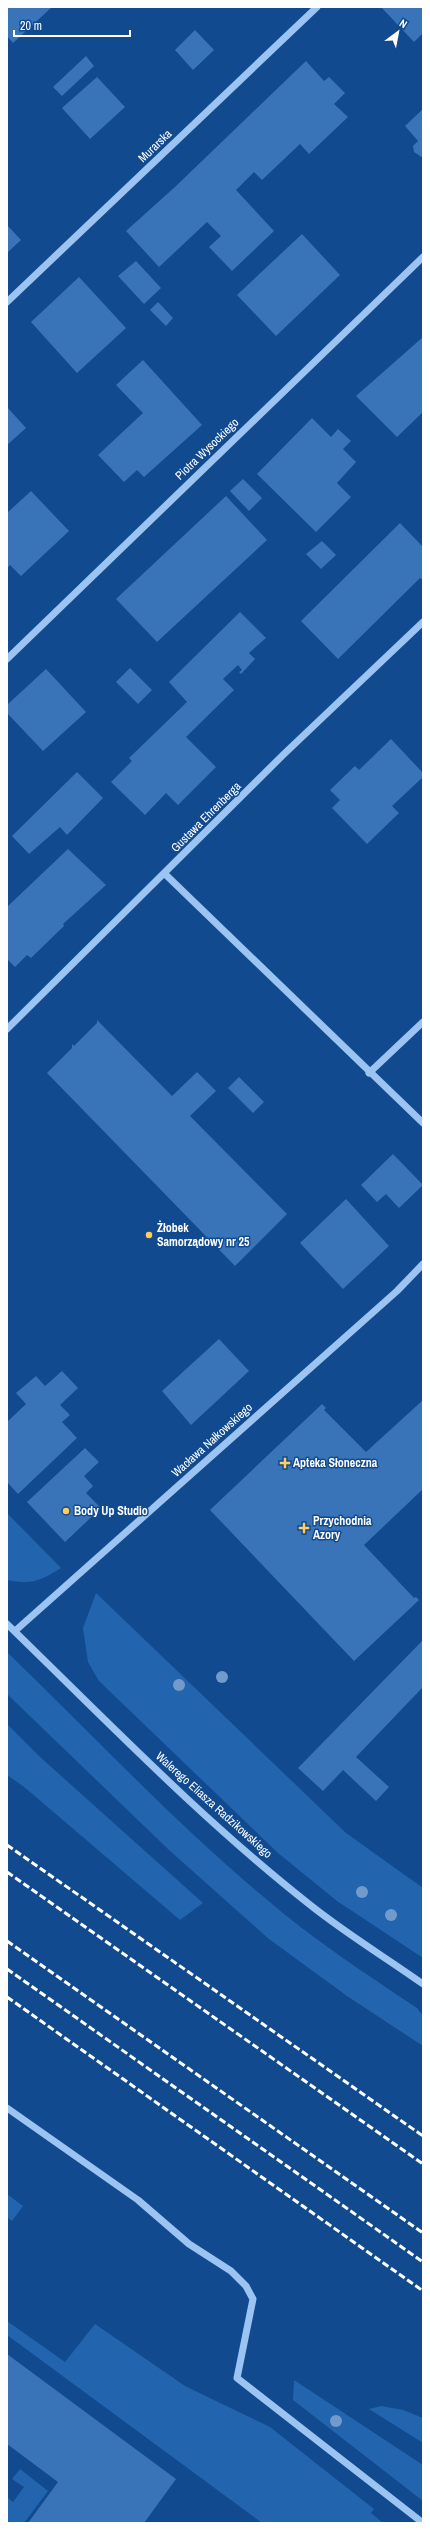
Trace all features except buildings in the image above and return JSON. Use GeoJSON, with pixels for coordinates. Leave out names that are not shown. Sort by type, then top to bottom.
{"type":"FeatureCollection","features":[{"type":"Feature","properties":{"kind":"street","name":"Murarska"},"geometry":{"type":"LineString","coordinates":[[7,302],[317,7]]}},
{"type":"Feature","properties":{"kind":"street","name":"Piotra Wysockiego"},"geometry":{"type":"LineString","coordinates":[[7,659],[423,257]]}},
{"type":"Feature","properties":{"kind":"street","name":"Gustawa Ehrenberga"},"geometry":{"type":"LineString","coordinates":[[7,1029],[165,874],[284,754],[423,622]]}},
{"type":"Feature","properties":{"kind":"street"},"geometry":{"type":"LineString","coordinates":[[165,874],[369,1073],[423,1123]]}},
{"type":"Feature","properties":{"kind":"street"},"geometry":{"type":"LineString","coordinates":[[369,1073],[423,1022]]}},
{"type":"Feature","properties":{"kind":"street","name":"Wacława Nałkowskiego"},"geometry":{"type":"LineString","coordinates":[[15,1631],[397,1291],[423,1264]]}},
{"type":"Feature","properties":{"kind":"street","name":"Walerego Eliasza Radzikowskiego"},"geometry":{"type":"LineString","coordinates":[[7,1624],[125,1740],[224,1832],[309,1904],[423,1984]]}},
{"type":"Feature","properties":{"kind":"street"},"geometry":{"type":"LineString","coordinates":[[7,2108],[138,2200],[189,2244],[239,2278],[251,2293],[253,2300],[237,2378],[423,2523]]}},
{"type":"Feature","properties":{"kind":"shaded area"},"geometry":{"type":"Polygon","coordinates":[[[7,1513],[61,1568],[36,1581],[23,1582],[7,1580],[7,1513]]]}},
{"type":"Feature","properties":{"kind":"shaded area"},"geometry":{"type":"Polygon","coordinates":[[[96,1593],[346,1833],[423,1888],[423,1958],[337,1901],[278,1853],[99,1681],[88,1662],[83,1628],[96,1593]]]}},
{"type":"Feature","properties":{"kind":"shaded area"},"geometry":{"type":"Polygon","coordinates":[[[7,1652],[198,1839],[231,1869],[301,1928],[417,2008],[423,2016],[423,2046],[347,1996],[269,1939],[169,1850],[7,1694],[7,1652]]]}},
{"type":"Feature","properties":{"kind":"shaded area"},"geometry":{"type":"Polygon","coordinates":[[[7,1724],[40,1757],[203,1903],[180,1920],[23,1786],[7,1775],[7,1724]]]}},
{"type":"Feature","properties":{"kind":"shaded area"},"geometry":{"type":"Polygon","coordinates":[[[7,2194],[23,2206],[12,2221],[7,2217],[7,2194]]]}},
{"type":"Feature","properties":{"kind":"shaded area"},"geometry":{"type":"Polygon","coordinates":[[[7,2321],[65,2362],[95,2324],[185,2386],[270,2427],[374,2509],[371,2513],[383,2523],[262,2523],[7,2335],[7,2321]]]}},
{"type":"Feature","properties":{"kind":"shaded area"},"geometry":{"type":"Polygon","coordinates":[[[294,2380],[423,2465],[423,2501],[293,2400],[294,2380]]]}},
{"type":"Feature","properties":{"kind":"shaded area"},"geometry":{"type":"Polygon","coordinates":[[[381,2406],[403,2410],[423,2418],[423,2443],[369,2409],[381,2406]]]}},
{"type":"Feature","properties":{"kind":"shaded area"},"geometry":{"type":"Polygon","coordinates":[[[20,2469],[48,2491],[24,2523],[7,2523],[7,2497],[13,2502],[24,2487],[12,2479],[20,2469]]]}},
{"type":"Feature","properties":{"kind":"railway"},"geometry":{"type":"LineString","coordinates":[[7,1845],[423,2136]]}},
{"type":"Feature","properties":{"kind":"railway"},"geometry":{"type":"LineString","coordinates":[[7,1872],[423,2164]]}},
{"type":"Feature","properties":{"kind":"railway"},"geometry":{"type":"LineString","coordinates":[[7,1941],[423,2233]]}},
{"type":"Feature","properties":{"kind":"railway"},"geometry":{"type":"LineString","coordinates":[[7,1969],[423,2262]]}},
{"type":"Feature","properties":{"kind":"railway"},"geometry":{"type":"LineString","coordinates":[[7,1997],[423,2291]]}},
{"type":"Feature","properties":{"kind":"place","name":"Żłobek Samorządowy nr 25"},"geometry":{"type":"Point","coordinates":[149,1235]}},
{"type":"Feature","properties":{"kind":"place","name":"Apteka Słoneczna"},"geometry":{"type":"Point","coordinates":[285,1463]}},
{"type":"Feature","properties":{"kind":"place","name":"Body Up Studio"},"geometry":{"type":"Point","coordinates":[66,1511]}},
{"type":"Feature","properties":{"kind":"place","name":"Przychodnia Azory"},"geometry":{"type":"Point","coordinates":[304,1528]}}]}
